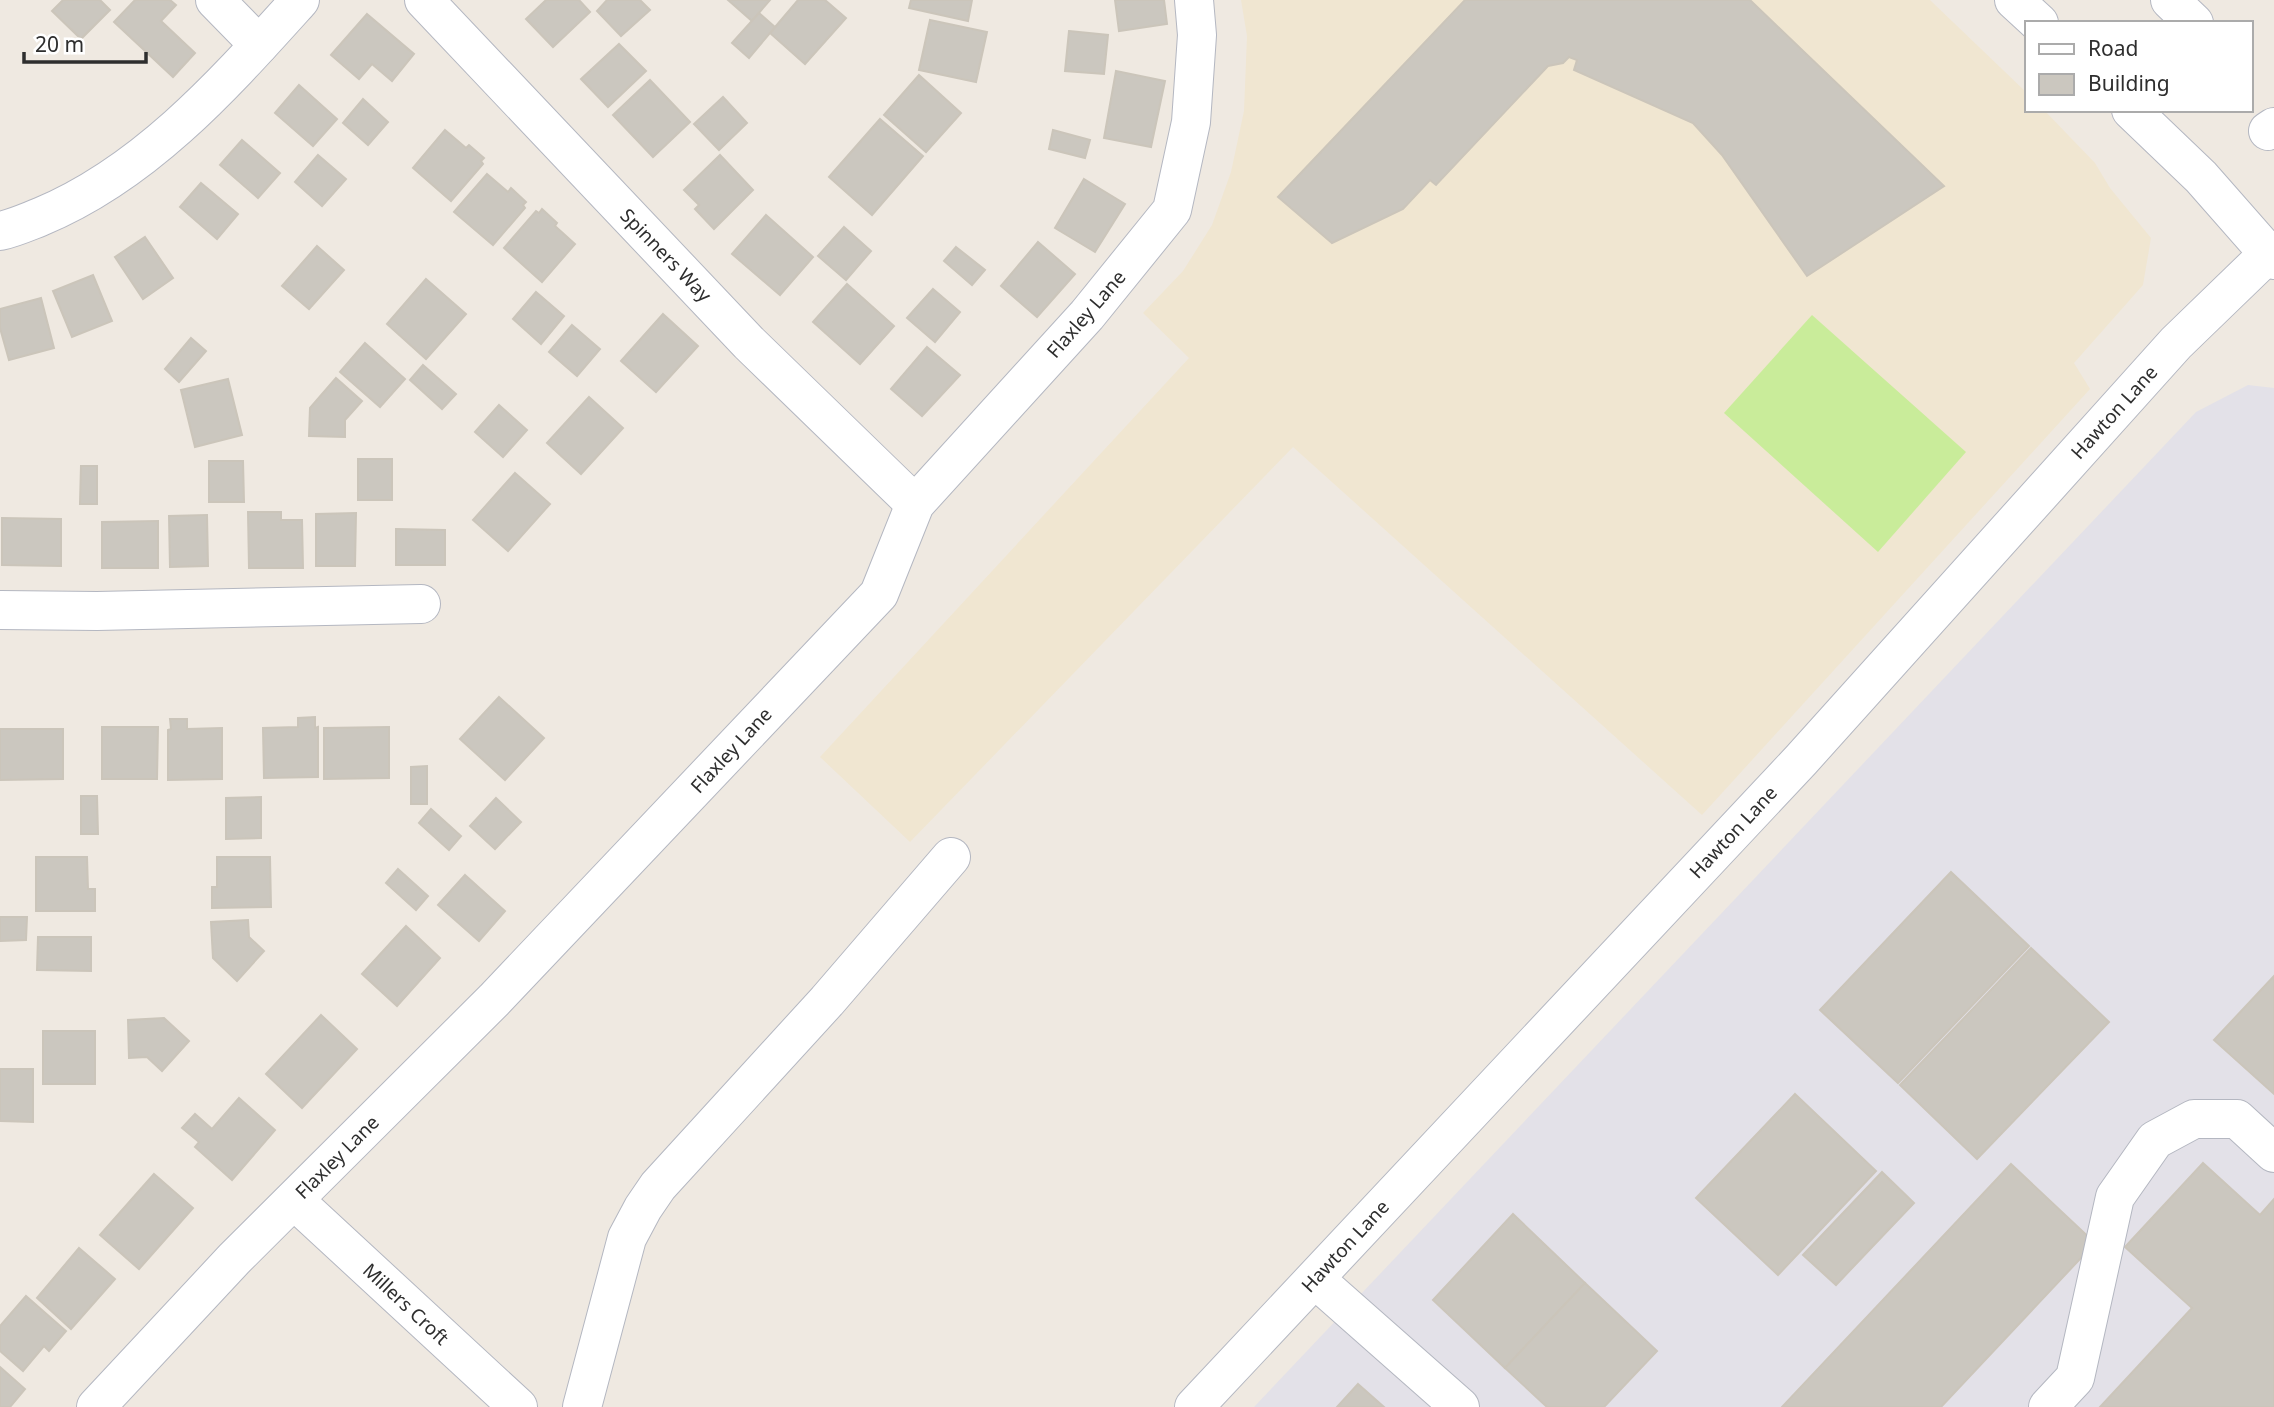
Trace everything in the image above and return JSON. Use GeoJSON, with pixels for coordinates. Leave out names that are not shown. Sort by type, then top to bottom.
{"type":"FeatureCollection","features":[{"type":"Feature","properties":{"kind":"street"},"geometry":{"type":"LineString","coordinates":[[215,0],[259,45]]}},
{"type":"Feature","properties":{"kind":"street"},"geometry":{"type":"LineString","coordinates":[[0,231],[61,208],[119,175],[177,128],[300,0]]}},
{"type":"Feature","properties":{"kind":"street","name":"Spinners Way"},"geometry":{"type":"LineString","coordinates":[[424,0],[749,343],[915,504]]}},
{"type":"Feature","properties":{"kind":"street","name":"Flaxley Lane"},"geometry":{"type":"LineString","coordinates":[[96,1407],[234,1259],[494,1000],[878,593],[915,504],[1087,315],[1172,210],[1191,122],[1197,35],[1194,0]]}},
{"type":"Feature","properties":{"kind":"street"},"geometry":{"type":"LineString","coordinates":[[2014,0],[2037,21]]}},
{"type":"Feature","properties":{"kind":"street"},"geometry":{"type":"LineString","coordinates":[[2170,0],[2192,21]]}},
{"type":"Feature","properties":{"kind":"street"},"geometry":{"type":"LineString","coordinates":[[2133,112],[2200,177],[2271,257]]}},
{"type":"Feature","properties":{"kind":"street","name":"Hawton Lane"},"geometry":{"type":"LineString","coordinates":[[1194,1407],[1801,760],[2176,343],[2271,257]]}},
{"type":"Feature","properties":{"kind":"street"},"geometry":{"type":"LineString","coordinates":[[0,610],[97,611],[421,604]]}},
{"type":"Feature","properties":{"kind":"street"},"geometry":{"type":"LineString","coordinates":[[582,1407],[627,1238],[643,1208],[658,1186],[828,1001],[951,857]]}},
{"type":"Feature","properties":{"kind":"street"},"geometry":{"type":"LineString","coordinates":[[2049,1407],[2075,1378],[2115,1197],[2155,1140],[2194,1119],[2237,1119],[2274,1153]]}},
{"type":"Feature","properties":{"kind":"street","name":"Millers Croft"},"geometry":{"type":"LineString","coordinates":[[294,1200],[518,1407]]}},
{"type":"Feature","properties":{"kind":"street"},"geometry":{"type":"LineString","coordinates":[[1314,1279],[1460,1407]]}},
{"type":"Feature","properties":{"kind":"shaded area"},"geometry":{"type":"Polygon","coordinates":[[[1241,0],[1930,0],[2025,91],[2025,112],[2046,112],[2095,163],[2110,188],[2151,238],[2143,285],[2074,363],[2090,389],[1702,815],[1293,447],[910,842],[820,757],[1189,358],[1143,313],[1183,271],[1212,225],[1231,172],[1244,111],[1247,36],[1241,0]]]}},
{"type":"Feature","properties":{"kind":"shaded area"},"geometry":{"type":"Polygon","coordinates":[[[2248,385],[2274,388],[2274,1407],[1254,1407],[2196,412],[2248,385]]]}},
{"type":"Feature","properties":{"kind":"green space"},"geometry":{"type":"Polygon","coordinates":[[[1812,315],[1966,452],[1878,552],[1724,413],[1812,315]]]}},
{"type":"Feature","properties":{"kind":"building"},"geometry":{"type":"Polygon","coordinates":[[[63,0],[100,0],[110,10],[81,39],[52,11],[63,0]]]}},
{"type":"Feature","properties":{"kind":"building"},"geometry":{"type":"Polygon","coordinates":[[[135,0],[170,0],[176,5],[161,21],[195,53],[173,77],[114,22],[135,0]]]}},
{"type":"Feature","properties":{"kind":"building"},"geometry":{"type":"Polygon","coordinates":[[[546,0],[579,0],[590,12],[553,47],[526,19],[546,0]]]}},
{"type":"Feature","properties":{"kind":"building"},"geometry":{"type":"Polygon","coordinates":[[[607,0],[640,0],[650,10],[621,36],[597,11],[607,0]]]}},
{"type":"Feature","properties":{"kind":"building"},"geometry":{"type":"Polygon","coordinates":[[[728,0],[770,0],[752,21],[728,0]]]}},
{"type":"Feature","properties":{"kind":"building"},"geometry":{"type":"Polygon","coordinates":[[[798,0],[825,0],[846,18],[805,64],[770,33],[798,0]]]}},
{"type":"Feature","properties":{"kind":"building"},"geometry":{"type":"Polygon","coordinates":[[[911,0],[972,0],[968,21],[909,8],[911,0]]]}},
{"type":"Feature","properties":{"kind":"building"},"geometry":{"type":"Polygon","coordinates":[[[1115,0],[1164,0],[1167,24],[1119,31],[1115,0]]]}},
{"type":"Feature","properties":{"kind":"building"},"geometry":{"type":"Polygon","coordinates":[[[1465,0],[1750,0],[1944,186],[1807,276],[1722,155],[1693,123],[1574,70],[1577,60],[1569,57],[1563,63],[1548,66],[1436,185],[1430,180],[1403,209],[1332,243],[1278,197],[1465,0]]]}},
{"type":"Feature","properties":{"kind":"building"},"geometry":{"type":"Polygon","coordinates":[[[759,13],[775,27],[749,58],[732,43],[759,13]]]}},
{"type":"Feature","properties":{"kind":"building"},"geometry":{"type":"Polygon","coordinates":[[[367,14],[414,54],[392,81],[372,64],[359,79],[331,55],[367,14]]]}},
{"type":"Feature","properties":{"kind":"building"},"geometry":{"type":"Polygon","coordinates":[[[930,20],[987,32],[976,82],[919,70],[930,20]]]}},
{"type":"Feature","properties":{"kind":"building"},"geometry":{"type":"Polygon","coordinates":[[[1069,31],[1108,35],[1104,74],[1065,71],[1069,31]]]}},
{"type":"Feature","properties":{"kind":"building"},"geometry":{"type":"Polygon","coordinates":[[[619,44],[646,71],[608,107],[581,79],[619,44]]]}},
{"type":"Feature","properties":{"kind":"building"},"geometry":{"type":"Polygon","coordinates":[[[1116,71],[1165,81],[1151,147],[1104,138],[1116,71]]]}},
{"type":"Feature","properties":{"kind":"building"},"geometry":{"type":"Polygon","coordinates":[[[919,75],[961,113],[926,152],[884,115],[919,75]]]}},
{"type":"Feature","properties":{"kind":"building"},"geometry":{"type":"Polygon","coordinates":[[[650,80],[690,122],[653,157],[613,115],[650,80]]]}},
{"type":"Feature","properties":{"kind":"building"},"geometry":{"type":"Polygon","coordinates":[[[299,85],[337,119],[313,146],[275,113],[299,85]]]}},
{"type":"Feature","properties":{"kind":"building"},"geometry":{"type":"Polygon","coordinates":[[[723,97],[747,123],[719,150],[694,124],[723,97]]]}},
{"type":"Feature","properties":{"kind":"building"},"geometry":{"type":"Polygon","coordinates":[[[363,99],[388,122],[368,145],[343,123],[363,99]]]}},
{"type":"Feature","properties":{"kind":"building"},"geometry":{"type":"Polygon","coordinates":[[[880,119],[923,156],[872,215],[829,177],[880,119]]]}},
{"type":"Feature","properties":{"kind":"building"},"geometry":{"type":"Polygon","coordinates":[[[445,130],[466,148],[469,145],[484,158],[481,161],[483,164],[451,201],[413,168],[445,130]]]}},
{"type":"Feature","properties":{"kind":"building"},"geometry":{"type":"Polygon","coordinates":[[[1053,130],[1090,140],[1085,158],[1049,149],[1053,130]]]}},
{"type":"Feature","properties":{"kind":"building"},"geometry":{"type":"Polygon","coordinates":[[[242,140],[280,173],[258,198],[220,165],[242,140]]]}},
{"type":"Feature","properties":{"kind":"building"},"geometry":{"type":"Polygon","coordinates":[[[318,155],[346,179],[322,206],[295,182],[318,155]]]}},
{"type":"Feature","properties":{"kind":"building"},"geometry":{"type":"Polygon","coordinates":[[[720,155],[753,190],[714,229],[695,209],[699,205],[684,190],[720,155]]]}},
{"type":"Feature","properties":{"kind":"building"},"geometry":{"type":"Polygon","coordinates":[[[487,174],[508,192],[511,188],[526,202],[523,205],[525,208],[493,245],[454,212],[487,174]]]}},
{"type":"Feature","properties":{"kind":"building"},"geometry":{"type":"Polygon","coordinates":[[[1084,179],[1125,204],[1095,252],[1055,228],[1084,179]]]}},
{"type":"Feature","properties":{"kind":"building"},"geometry":{"type":"Polygon","coordinates":[[[201,183],[238,214],[217,239],[180,207],[201,183]]]}},
{"type":"Feature","properties":{"kind":"building"},"geometry":{"type":"Polygon","coordinates":[[[542,209],[557,223],[555,226],[575,244],[542,282],[504,248],[536,211],[539,213],[542,209]]]}},
{"type":"Feature","properties":{"kind":"building"},"geometry":{"type":"Polygon","coordinates":[[[766,215],[813,257],[780,295],[732,254],[766,215]]]}},
{"type":"Feature","properties":{"kind":"building"},"geometry":{"type":"Polygon","coordinates":[[[844,227],[871,251],[846,280],[818,256],[844,227]]]}},
{"type":"Feature","properties":{"kind":"building"},"geometry":{"type":"Polygon","coordinates":[[[145,237],[173,278],[143,299],[115,257],[145,237]]]}},
{"type":"Feature","properties":{"kind":"building"},"geometry":{"type":"Polygon","coordinates":[[[1038,242],[1075,274],[1037,317],[1001,286],[1038,242]]]}},
{"type":"Feature","properties":{"kind":"building"},"geometry":{"type":"Polygon","coordinates":[[[317,246],[344,270],[309,309],[282,286],[317,246]]]}},
{"type":"Feature","properties":{"kind":"building"},"geometry":{"type":"Polygon","coordinates":[[[956,247],[985,270],[972,285],[944,261],[956,247]]]}},
{"type":"Feature","properties":{"kind":"building"},"geometry":{"type":"Polygon","coordinates":[[[93,275],[112,321],[72,337],[53,291],[93,275]]]}},
{"type":"Feature","properties":{"kind":"building"},"geometry":{"type":"Polygon","coordinates":[[[426,279],[466,314],[426,359],[387,324],[426,279]]]}},
{"type":"Feature","properties":{"kind":"building"},"geometry":{"type":"Polygon","coordinates":[[[847,284],[894,326],[860,364],[813,322],[847,284]]]}},
{"type":"Feature","properties":{"kind":"building"},"geometry":{"type":"Polygon","coordinates":[[[933,289],[960,312],[935,342],[907,318],[933,289]]]}},
{"type":"Feature","properties":{"kind":"building"},"geometry":{"type":"Polygon","coordinates":[[[536,292],[564,316],[541,344],[513,319],[536,292]]]}},
{"type":"Feature","properties":{"kind":"building"},"geometry":{"type":"Polygon","coordinates":[[[41,298],[54,348],[9,360],[0,328],[0,309],[41,298]]]}},
{"type":"Feature","properties":{"kind":"building"},"geometry":{"type":"Polygon","coordinates":[[[663,314],[698,346],[656,392],[621,361],[663,314]]]}},
{"type":"Feature","properties":{"kind":"building"},"geometry":{"type":"Polygon","coordinates":[[[572,325],[600,349],[577,376],[549,352],[572,325]]]}},
{"type":"Feature","properties":{"kind":"building"},"geometry":{"type":"Polygon","coordinates":[[[191,338],[206,351],[179,382],[165,369],[191,338]]]}},
{"type":"Feature","properties":{"kind":"building"},"geometry":{"type":"Polygon","coordinates":[[[365,343],[405,379],[380,407],[340,372],[365,343]]]}},
{"type":"Feature","properties":{"kind":"building"},"geometry":{"type":"Polygon","coordinates":[[[927,347],[960,375],[922,416],[891,389],[927,347]]]}},
{"type":"Feature","properties":{"kind":"building"},"geometry":{"type":"Polygon","coordinates":[[[423,365],[456,394],[442,409],[410,380],[423,365]]]}},
{"type":"Feature","properties":{"kind":"building"},"geometry":{"type":"Polygon","coordinates":[[[336,378],[362,401],[345,420],[345,437],[309,436],[310,408],[336,378]]]}},
{"type":"Feature","properties":{"kind":"building"},"geometry":{"type":"Polygon","coordinates":[[[228,379],[242,435],[195,447],[181,390],[228,379]]]}},
{"type":"Feature","properties":{"kind":"building"},"geometry":{"type":"Polygon","coordinates":[[[589,397],[623,428],[581,474],[547,443],[589,397]]]}},
{"type":"Feature","properties":{"kind":"building"},"geometry":{"type":"Polygon","coordinates":[[[499,405],[527,430],[503,457],[475,432],[499,405]]]}},
{"type":"Feature","properties":{"kind":"building"},"geometry":{"type":"Polygon","coordinates":[[[358,459],[392,459],[392,500],[358,500],[358,459]]]}},
{"type":"Feature","properties":{"kind":"building"},"geometry":{"type":"Polygon","coordinates":[[[209,461],[243,461],[244,502],[209,502],[209,461]]]}},
{"type":"Feature","properties":{"kind":"building"},"geometry":{"type":"Polygon","coordinates":[[[81,466],[97,466],[97,504],[80,504],[81,466]]]}},
{"type":"Feature","properties":{"kind":"building"},"geometry":{"type":"Polygon","coordinates":[[[515,473],[550,504],[508,551],[473,520],[515,473]]]}},
{"type":"Feature","properties":{"kind":"building"},"geometry":{"type":"Polygon","coordinates":[[[248,512],[281,512],[281,520],[302,520],[303,568],[249,568],[248,512]]]}},
{"type":"Feature","properties":{"kind":"building"},"geometry":{"type":"Polygon","coordinates":[[[356,513],[355,566],[316,566],[316,514],[356,513]]]}},
{"type":"Feature","properties":{"kind":"building"},"geometry":{"type":"Polygon","coordinates":[[[207,515],[208,566],[170,567],[169,516],[207,515]]]}},
{"type":"Feature","properties":{"kind":"building"},"geometry":{"type":"Polygon","coordinates":[[[2,518],[61,519],[61,566],[2,565],[2,518]]]}},
{"type":"Feature","properties":{"kind":"building"},"geometry":{"type":"Polygon","coordinates":[[[158,521],[158,568],[102,568],[102,522],[158,521]]]}},
{"type":"Feature","properties":{"kind":"building"},"geometry":{"type":"Polygon","coordinates":[[[396,529],[445,530],[445,565],[396,565],[396,529]]]}},
{"type":"Feature","properties":{"kind":"building"},"geometry":{"type":"Polygon","coordinates":[[[499,697],[544,738],[505,780],[460,739],[499,697]]]}},
{"type":"Feature","properties":{"kind":"building"},"geometry":{"type":"Polygon","coordinates":[[[315,717],[315,728],[318,727],[318,777],[264,778],[263,728],[298,727],[298,718],[315,717]]]}},
{"type":"Feature","properties":{"kind":"building"},"geometry":{"type":"Polygon","coordinates":[[[170,719],[187,719],[187,729],[222,728],[222,779],[168,780],[170,719]]]}},
{"type":"Feature","properties":{"kind":"building"},"geometry":{"type":"Polygon","coordinates":[[[102,727],[158,727],[157,779],[102,779],[102,727]]]}},
{"type":"Feature","properties":{"kind":"building"},"geometry":{"type":"Polygon","coordinates":[[[389,727],[389,778],[324,779],[324,728],[389,727]]]}},
{"type":"Feature","properties":{"kind":"building"},"geometry":{"type":"Polygon","coordinates":[[[0,729],[63,729],[63,779],[0,780],[0,729]]]}},
{"type":"Feature","properties":{"kind":"building"},"geometry":{"type":"Polygon","coordinates":[[[427,766],[427,804],[411,804],[411,767],[427,766]]]}},
{"type":"Feature","properties":{"kind":"building"},"geometry":{"type":"Polygon","coordinates":[[[81,796],[97,796],[98,834],[81,834],[81,796]]]}},
{"type":"Feature","properties":{"kind":"building"},"geometry":{"type":"Polygon","coordinates":[[[261,797],[261,838],[226,839],[226,798],[261,797]]]}},
{"type":"Feature","properties":{"kind":"building"},"geometry":{"type":"Polygon","coordinates":[[[496,798],[521,822],[495,849],[470,826],[496,798]]]}},
{"type":"Feature","properties":{"kind":"building"},"geometry":{"type":"Polygon","coordinates":[[[431,809],[461,836],[449,850],[419,823],[431,809]]]}},
{"type":"Feature","properties":{"kind":"building"},"geometry":{"type":"Polygon","coordinates":[[[36,857],[87,857],[88,889],[95,889],[95,911],[36,911],[36,857]]]}},
{"type":"Feature","properties":{"kind":"building"},"geometry":{"type":"Polygon","coordinates":[[[217,857],[270,857],[271,907],[212,908],[212,887],[217,887],[217,857]]]}},
{"type":"Feature","properties":{"kind":"building"},"geometry":{"type":"Polygon","coordinates":[[[398,869],[428,896],[416,910],[386,883],[398,869]]]}},
{"type":"Feature","properties":{"kind":"building"},"geometry":{"type":"Polygon","coordinates":[[[1951,872],[2029,946],[1898,1083],[1820,1010],[1951,872]]]}},
{"type":"Feature","properties":{"kind":"building"},"geometry":{"type":"Polygon","coordinates":[[[465,875],[505,911],[479,941],[438,905],[465,875]]]}},
{"type":"Feature","properties":{"kind":"building"},"geometry":{"type":"Polygon","coordinates":[[[0,917],[27,917],[26,940],[0,941],[0,917]]]}},
{"type":"Feature","properties":{"kind":"building"},"geometry":{"type":"Polygon","coordinates":[[[248,920],[249,937],[264,951],[237,981],[213,958],[211,922],[248,920]]]}},
{"type":"Feature","properties":{"kind":"building"},"geometry":{"type":"Polygon","coordinates":[[[406,926],[440,958],[397,1006],[362,974],[406,926]]]}},
{"type":"Feature","properties":{"kind":"building"},"geometry":{"type":"Polygon","coordinates":[[[38,937],[91,937],[91,971],[37,970],[38,937]]]}},
{"type":"Feature","properties":{"kind":"building"},"geometry":{"type":"Polygon","coordinates":[[[2031,948],[2109,1022],[1977,1159],[1900,1085],[2031,948]]]}},
{"type":"Feature","properties":{"kind":"building"},"geometry":{"type":"Polygon","coordinates":[[[2274,976],[2274,1094],[2214,1040],[2274,976]]]}},
{"type":"Feature","properties":{"kind":"building"},"geometry":{"type":"Polygon","coordinates":[[[321,1015],[357,1049],[302,1108],[266,1074],[321,1015]]]}},
{"type":"Feature","properties":{"kind":"building"},"geometry":{"type":"Polygon","coordinates":[[[164,1018],[189,1041],[162,1071],[147,1057],[129,1058],[128,1020],[164,1018]]]}},
{"type":"Feature","properties":{"kind":"building"},"geometry":{"type":"Polygon","coordinates":[[[43,1031],[95,1031],[95,1084],[43,1084],[43,1031]]]}},
{"type":"Feature","properties":{"kind":"building"},"geometry":{"type":"Polygon","coordinates":[[[0,1069],[33,1069],[33,1122],[0,1121],[0,1069]]]}},
{"type":"Feature","properties":{"kind":"building"},"geometry":{"type":"Polygon","coordinates":[[[1795,1094],[1876,1171],[1778,1275],[1696,1198],[1795,1094]]]}},
{"type":"Feature","properties":{"kind":"building"},"geometry":{"type":"Polygon","coordinates":[[[239,1098],[275,1130],[232,1180],[195,1147],[199,1142],[182,1128],[195,1114],[212,1129],[239,1098]]]}},
{"type":"Feature","properties":{"kind":"building"},"geometry":{"type":"Polygon","coordinates":[[[2203,1163],[2260,1215],[2274,1199],[2274,1407],[2100,1407],[2192,1308],[2125,1247],[2203,1163]]]}},
{"type":"Feature","properties":{"kind":"building"},"geometry":{"type":"Polygon","coordinates":[[[2011,1164],[2095,1243],[1941,1407],[1782,1407],[2011,1164]]]}},
{"type":"Feature","properties":{"kind":"building"},"geometry":{"type":"Polygon","coordinates":[[[1882,1172],[1914,1203],[1836,1285],[1803,1255],[1882,1172]]]}},
{"type":"Feature","properties":{"kind":"building"},"geometry":{"type":"Polygon","coordinates":[[[154,1174],[193,1208],[139,1269],[100,1235],[154,1174]]]}},
{"type":"Feature","properties":{"kind":"building"},"geometry":{"type":"Polygon","coordinates":[[[1513,1214],[1585,1283],[1505,1368],[1433,1300],[1513,1214]]]}},
{"type":"Feature","properties":{"kind":"building"},"geometry":{"type":"Polygon","coordinates":[[[79,1248],[115,1279],[71,1329],[37,1298],[79,1248]]]}},
{"type":"Feature","properties":{"kind":"building"},"geometry":{"type":"Polygon","coordinates":[[[1585,1283],[1657,1351],[1604,1407],[1547,1407],[1505,1368],[1585,1283]]]}},
{"type":"Feature","properties":{"kind":"building"},"geometry":{"type":"Polygon","coordinates":[[[26,1296],[66,1331],[49,1351],[44,1346],[23,1371],[0,1351],[0,1326],[26,1296]]]}},
{"type":"Feature","properties":{"kind":"building"},"geometry":{"type":"Polygon","coordinates":[[[0,1367],[25,1389],[10,1407],[0,1407],[0,1367]]]}},
{"type":"Feature","properties":{"kind":"building"},"geometry":{"type":"Polygon","coordinates":[[[1358,1384],[1384,1407],[1337,1407],[1358,1384]]]}}]}
